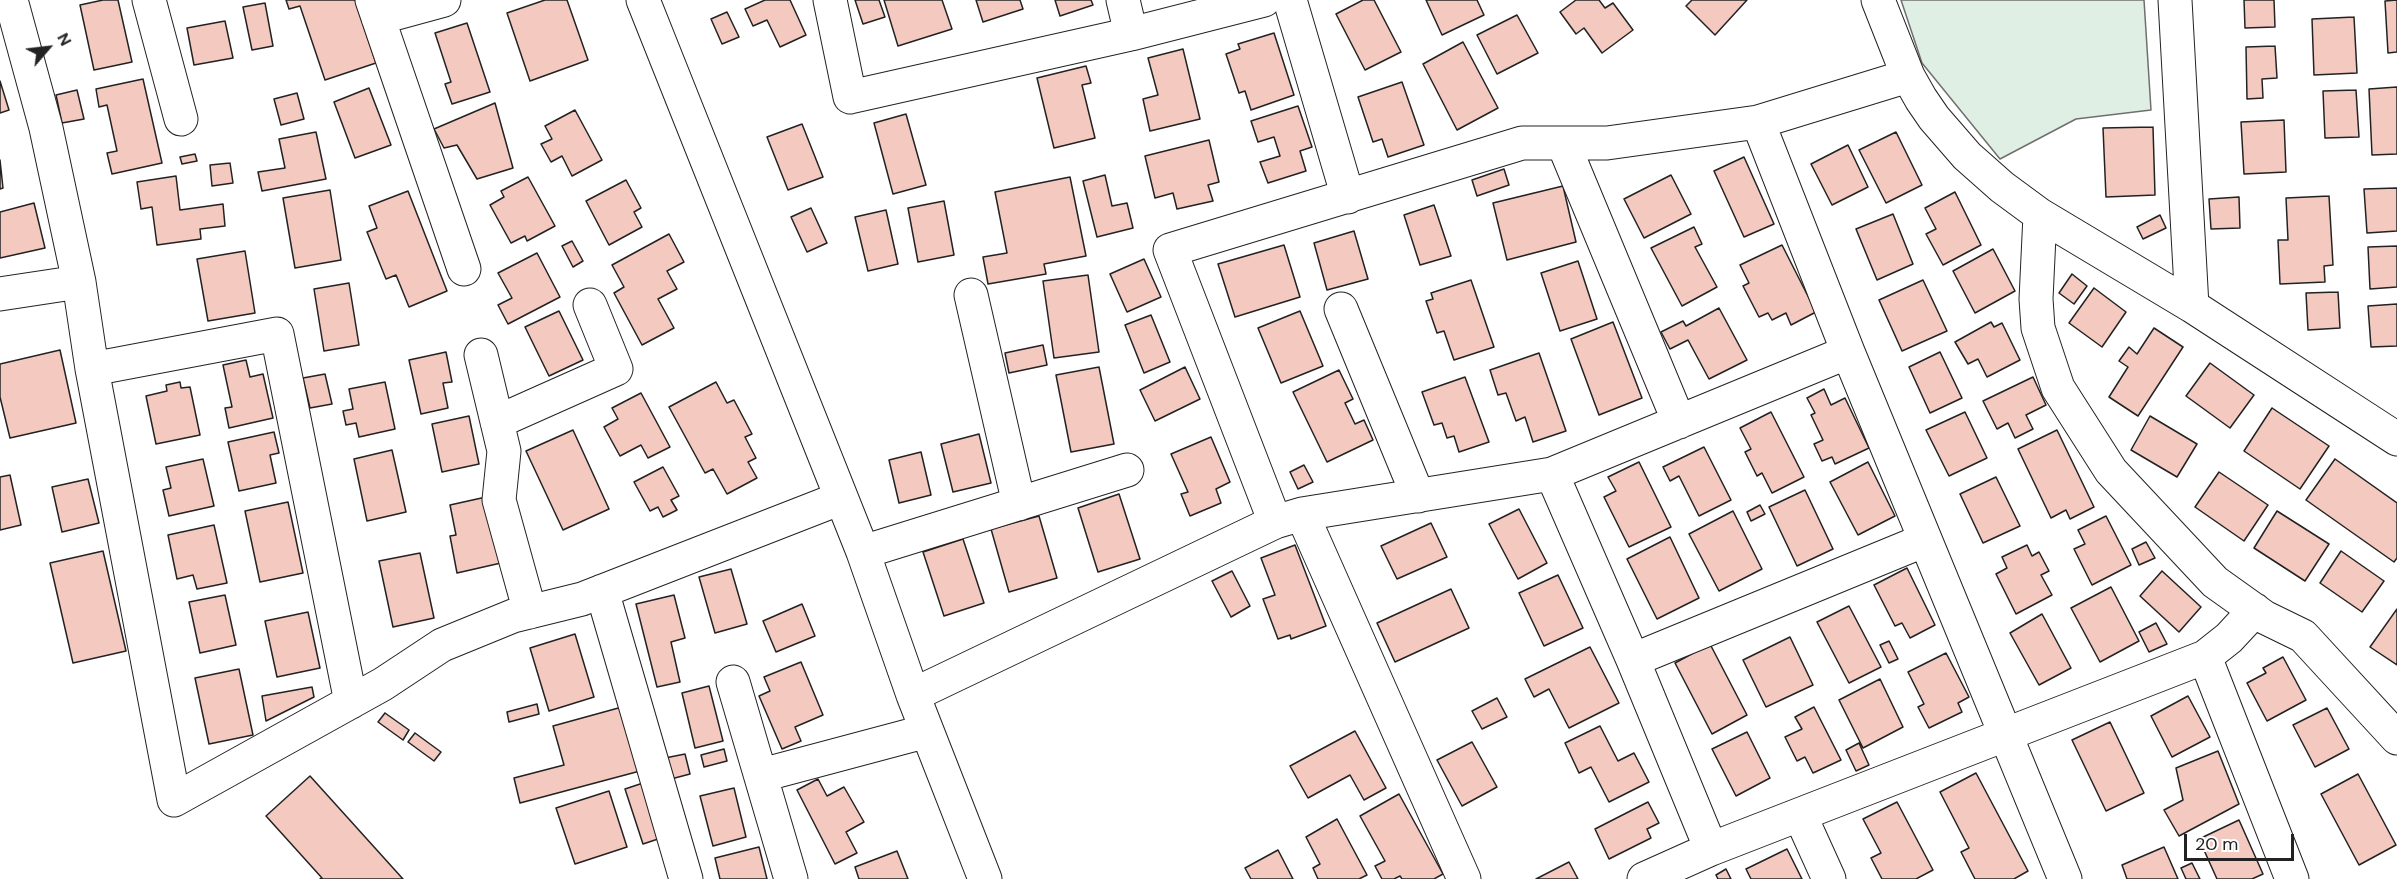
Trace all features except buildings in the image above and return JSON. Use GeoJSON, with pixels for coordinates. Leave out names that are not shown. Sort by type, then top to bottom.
{"type":"FeatureCollection","features":[{"type":"Feature","properties":{"kind":"street"},"geometry":{"type":"LineString","coordinates":[[0,2],[10,0],[46,128],[79,282],[92,369],[174,800],[383,684],[442,645],[513,616],[582,599],[841,498]]}},
{"type":"Feature","properties":{"kind":"street"},"geometry":{"type":"LineString","coordinates":[[149,0],[181,119]]}},
{"type":"Feature","properties":{"kind":"street"},"geometry":{"type":"LineString","coordinates":[[444,0],[375,9],[464,269]]}},
{"type":"Feature","properties":{"kind":"street"},"geometry":{"type":"LineString","coordinates":[[643,0],[863,552],[913,695],[985,879]]}},
{"type":"Feature","properties":{"kind":"street"},"geometry":{"type":"LineString","coordinates":[[830,0],[850,97],[1131,34],[1264,0]]}},
{"type":"Feature","properties":{"kind":"street"},"geometry":{"type":"LineString","coordinates":[[1123,0],[1131,34]]}},
{"type":"Feature","properties":{"kind":"street"},"geometry":{"type":"LineString","coordinates":[[1290,0],[1348,197]]}},
{"type":"Feature","properties":{"kind":"street"},"geometry":{"type":"LineString","coordinates":[[1878,0],[1908,76],[1934,118],[1967,156],[2001,187],[2040,215],[2192,306],[2397,439]]}},
{"type":"Feature","properties":{"kind":"street"},"geometry":{"type":"LineString","coordinates":[[2175,0],[2192,306]]}},
{"type":"Feature","properties":{"kind":"street"},"geometry":{"type":"LineString","coordinates":[[1464,879],[1289,518],[1170,250],[1522,143],[1607,143],[1758,122],[1908,76]]}},
{"type":"Feature","properties":{"kind":"street"},"geometry":{"type":"LineString","coordinates":[[1758,122],[1848,352],[2065,879]]}},
{"type":"Feature","properties":{"kind":"street"},"geometry":{"type":"LineString","coordinates":[[1563,143],[1679,422]]}},
{"type":"Feature","properties":{"kind":"street"},"geometry":{"type":"LineString","coordinates":[[2040,215],[2036,299],[2038,328],[2058,388],[2111,471],[2215,582],[2255,610],[2303,636],[2397,738]]}},
{"type":"Feature","properties":{"kind":"street"},"geometry":{"type":"LineString","coordinates":[[0,294],[79,282]]}},
{"type":"Feature","properties":{"kind":"street"},"geometry":{"type":"LineString","coordinates":[[971,295],[1018,504]]}},
{"type":"Feature","properties":{"kind":"street"},"geometry":{"type":"LineString","coordinates":[[497,422],[616,369],[590,305]]}},
{"type":"Feature","properties":{"kind":"street"},"geometry":{"type":"LineString","coordinates":[[1341,309],[1418,496]]}},
{"type":"Feature","properties":{"kind":"street"},"geometry":{"type":"LineString","coordinates":[[92,369],[277,334],[351,702]]}},
{"type":"Feature","properties":{"kind":"street"},"geometry":{"type":"LineString","coordinates":[[913,695],[1289,518],[1552,474],[1848,352]]}},
{"type":"Feature","properties":{"kind":"street"},"geometry":{"type":"LineString","coordinates":[[481,355],[504,451],[499,500],[531,612]]}},
{"type":"Feature","properties":{"kind":"street"},"geometry":{"type":"LineString","coordinates":[[863,552],[1127,470]]}},
{"type":"Feature","properties":{"kind":"street"},"geometry":{"type":"LineString","coordinates":[[1552,474],[1633,660],[1710,849]]}},
{"type":"Feature","properties":{"kind":"street"},"geometry":{"type":"LineString","coordinates":[[1633,660],[1926,540]]}},
{"type":"Feature","properties":{"kind":"street"},"geometry":{"type":"LineString","coordinates":[[602,591],[686,879]]}},
{"type":"Feature","properties":{"kind":"street"},"geometry":{"type":"LineString","coordinates":[[1644,879],[1710,849],[2205,657],[2229,638],[2255,610]]}},
{"type":"Feature","properties":{"kind":"street"},"geometry":{"type":"LineString","coordinates":[[2205,657],[2292,879]]}},
{"type":"Feature","properties":{"kind":"street"},"geometry":{"type":"LineString","coordinates":[[733,682],[762,775],[790,879]]}},
{"type":"Feature","properties":{"kind":"street"},"geometry":{"type":"LineString","coordinates":[[762,775],[927,731]]}},
{"type":"Feature","properties":{"kind":"street"},"geometry":{"type":"LineString","coordinates":[[1800,815],[1829,879]]}},
{"type":"Feature","properties":{"kind":"green space"},"geometry":{"type":"Polygon","coordinates":[[[1901,0],[2144,0],[2151,110],[2076,119],[2000,159],[1922,63],[1901,0]]]}}]}
